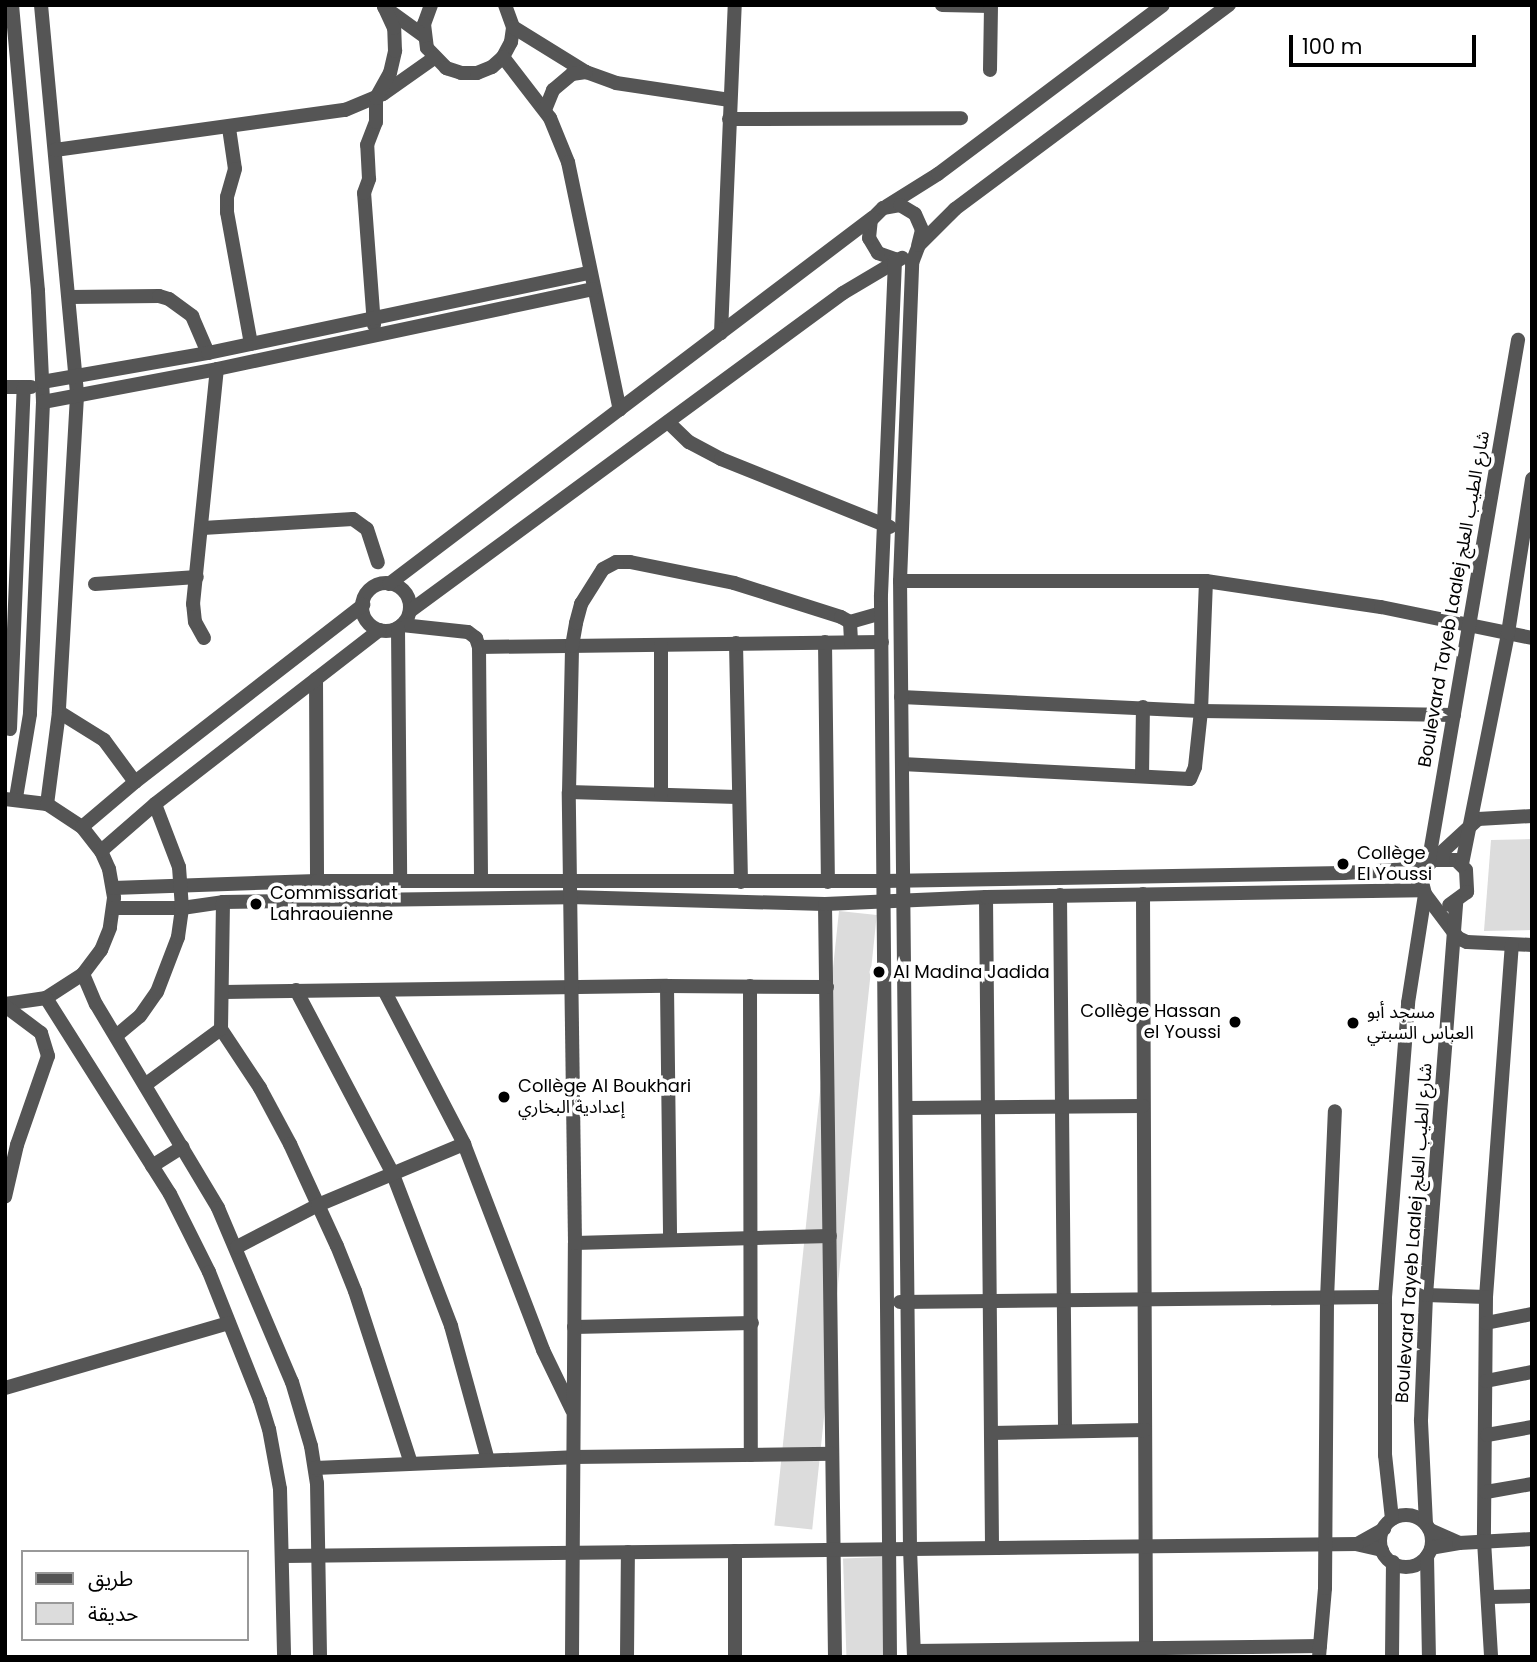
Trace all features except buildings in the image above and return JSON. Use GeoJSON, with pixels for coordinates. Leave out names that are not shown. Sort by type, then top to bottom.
{"type":"FeatureCollection","features":[{"type":"Feature","properties":{"kind":"street"},"geometry":{"type":"LineString","coordinates":[[5,1005],[46,998],[83,974],[101,950],[110,928],[113,908],[113,888],[101,851],[82,827],[47,804],[11,798],[27,730],[43,390],[38,291],[12,5]]}},
{"type":"Feature","properties":{"kind":"street"},"geometry":{"type":"LineString","coordinates":[[41,5],[77,377],[59,712],[47,804]]}},
{"type":"Feature","properties":{"kind":"street"},"geometry":{"type":"LineString","coordinates":[[431,5],[424,24],[424,36],[434,58],[446,68],[461,74],[477,73],[492,67],[503,57],[511,43],[513,27],[505,5]]}},
{"type":"Feature","properties":{"kind":"street"},"geometry":{"type":"LineString","coordinates":[[721,333],[735,5]]}},
{"type":"Feature","properties":{"kind":"street"},"geometry":{"type":"LineString","coordinates":[[942,5],[991,6],[990,70]]}},
{"type":"Feature","properties":{"kind":"street"},"geometry":{"type":"LineString","coordinates":[[82,827],[135,782],[363,606],[371,589],[389,584],[887,206],[938,174],[1163,5]]}},
{"type":"Feature","properties":{"kind":"street"},"geometry":{"type":"LineString","coordinates":[[400,881],[400,627],[410,611],[843,293],[895,259],[912,253],[955,209],[1229,5]]}},
{"type":"Feature","properties":{"kind":"street"},"geometry":{"type":"LineString","coordinates":[[382,6],[424,36]]}},
{"type":"Feature","properties":{"kind":"street"},"geometry":{"type":"LineString","coordinates":[[375,334],[364,193],[369,179],[367,145],[376,122],[376,98],[390,73],[395,51],[394,28],[382,6]]}},
{"type":"Feature","properties":{"kind":"street"},"geometry":{"type":"LineString","coordinates":[[513,27],[586,72],[616,83],[730,100]]}},
{"type":"Feature","properties":{"kind":"street"},"geometry":{"type":"LineString","coordinates":[[503,57],[545,110],[568,162],[620,410]]}},
{"type":"Feature","properties":{"kind":"street"},"geometry":{"type":"LineString","coordinates":[[55,150],[332,114],[376,98],[434,58]]}},
{"type":"Feature","properties":{"kind":"street"},"geometry":{"type":"LineString","coordinates":[[545,110],[553,90],[572,74],[586,72]]}},
{"type":"Feature","properties":{"kind":"street"},"geometry":{"type":"LineString","coordinates":[[729,119],[961,118]]}},
{"type":"Feature","properties":{"kind":"street"},"geometry":{"type":"LineString","coordinates":[[229,128],[235,169],[227,197],[227,212],[251,344]]}},
{"type":"Feature","properties":{"kind":"street"},"geometry":{"type":"LineString","coordinates":[[887,206],[900,205],[915,214],[922,230],[912,263],[900,581],[909,1549],[914,1654],[1320,1651],[1325,1544],[1327,1299],[1335,1111]]}},
{"type":"Feature","properties":{"kind":"street"},"geometry":{"type":"LineString","coordinates":[[873,217],[868,229],[872,246],[878,253],[895,259]]}},
{"type":"Feature","properties":{"kind":"street"},"geometry":{"type":"LineString","coordinates":[[890,1657],[881,613],[895,259]]}},
{"type":"Feature","properties":{"kind":"street"},"geometry":{"type":"LineString","coordinates":[[43,390],[77,377],[208,353],[589,272]]}},
{"type":"Feature","properties":{"kind":"street"},"geometry":{"type":"LineString","coordinates":[[5,387],[24,387],[77,397],[593,289]]}},
{"type":"Feature","properties":{"kind":"street"},"geometry":{"type":"LineString","coordinates":[[70,297],[159,296],[169,299],[192,316],[208,353]]}},
{"type":"Feature","properties":{"kind":"street","name":"Boulevard Tayeb Laalej شارع الطيب العلج"},"geometry":{"type":"LineString","coordinates":[[1429,864],[1518,340]]}},
{"type":"Feature","properties":{"kind":"street"},"geometry":{"type":"LineString","coordinates":[[204,638],[193,613],[217,369]]}},
{"type":"Feature","properties":{"kind":"street"},"geometry":{"type":"LineString","coordinates":[[24,387],[8,728],[27,730]]}},
{"type":"Feature","properties":{"kind":"street"},"geometry":{"type":"LineString","coordinates":[[668,422],[689,442],[721,459],[902,532]]}},
{"type":"Feature","properties":{"kind":"street"},"geometry":{"type":"LineString","coordinates":[[1462,864],[1508,633],[1532,480]]}},
{"type":"Feature","properties":{"kind":"street"},"geometry":{"type":"LineString","coordinates":[[203,528],[353,519],[367,529],[378,562]]}},
{"type":"Feature","properties":{"kind":"street"},"geometry":{"type":"LineString","coordinates":[[572,1657],[575,1243],[569,792],[572,646],[581,604],[593,581],[603,569],[615,562],[734,583],[850,622],[881,613]]}},
{"type":"Feature","properties":{"kind":"street"},"geometry":{"type":"LineString","coordinates":[[95,584],[197,577]]}},
{"type":"Feature","properties":{"kind":"street"},"geometry":{"type":"LineString","coordinates":[[900,581],[1206,581],[1381,607],[1532,638]]}},
{"type":"Feature","properties":{"kind":"street"},"geometry":{"type":"LineString","coordinates":[[902,764],[1190,779],[1195,768],[1201,711],[1206,581]]}},
{"type":"Feature","properties":{"kind":"street"},"geometry":{"type":"LineString","coordinates":[[389,584],[405,593],[410,611]]}},
{"type":"Feature","properties":{"kind":"street"},"geometry":{"type":"LineString","coordinates":[[363,606],[364,616],[379,630]]}},
{"type":"Feature","properties":{"kind":"street"},"geometry":{"type":"LineString","coordinates":[[850,622],[851,642]]}},
{"type":"Feature","properties":{"kind":"street"},"geometry":{"type":"LineString","coordinates":[[101,851],[155,804],[379,630],[400,627],[468,632],[476,638],[479,647],[481,881]]}},
{"type":"Feature","properties":{"kind":"street"},"geometry":{"type":"LineString","coordinates":[[825,642],[828,882]]}},
{"type":"Feature","properties":{"kind":"street"},"geometry":{"type":"LineString","coordinates":[[479,647],[882,642]]}},
{"type":"Feature","properties":{"kind":"street"},"geometry":{"type":"LineString","coordinates":[[736,643],[737,797],[741,882]]}},
{"type":"Feature","properties":{"kind":"street"},"geometry":{"type":"LineString","coordinates":[[661,645],[661,794]]}},
{"type":"Feature","properties":{"kind":"street"},"geometry":{"type":"LineString","coordinates":[[316,679],[317,881]]}},
{"type":"Feature","properties":{"kind":"street"},"geometry":{"type":"LineString","coordinates":[[901,698],[1201,711],[1454,715]]}},
{"type":"Feature","properties":{"kind":"street"},"geometry":{"type":"LineString","coordinates":[[1142,776],[1143,707]]}},
{"type":"Feature","properties":{"kind":"street"},"geometry":{"type":"LineString","coordinates":[[59,712],[104,740],[135,782]]}},
{"type":"Feature","properties":{"kind":"street"},"geometry":{"type":"LineString","coordinates":[[569,792],[737,797]]}},
{"type":"Feature","properties":{"kind":"street"},"geometry":{"type":"LineString","coordinates":[[116,1036],[140,1016],[157,992],[178,937],[182,908],[181,887],[173,847],[155,804]]}},
{"type":"Feature","properties":{"kind":"street"},"geometry":{"type":"LineString","coordinates":[[1532,816],[1486,817],[1471,825],[1429,864],[1421,878],[1425,894],[1452,933],[1467,942],[1532,945]]}},
{"type":"Feature","properties":{"kind":"street"},"geometry":{"type":"LineString","coordinates":[[113,888],[317,881],[828,882],[1344,873],[1429,864],[1448,858],[1462,864],[1469,885],[1456,902],[1441,905],[1425,894],[1143,894],[825,904],[570,897],[223,902],[182,908],[113,908]]}},
{"type":"Feature","properties":{"kind":"street"},"geometry":{"type":"LineString","coordinates":[[1143,894],[1144,1430],[1148,1546],[1146,1653]]}},
{"type":"Feature","properties":{"kind":"street","name":"Boulevard Tayeb Laalej شارع الطيب العلج"},"geometry":{"type":"LineString","coordinates":[[1388,1524],[1385,1297],[1406,1016],[1425,894]]}},
{"type":"Feature","properties":{"kind":"street"},"geometry":{"type":"LineString","coordinates":[[1060,895],[1065,1430]]}},
{"type":"Feature","properties":{"kind":"street"},"geometry":{"type":"LineString","coordinates":[[986,897],[992,1548]]}},
{"type":"Feature","properties":{"kind":"street"},"geometry":{"type":"LineString","coordinates":[[223,902],[224,992],[221,1029],[260,1088],[318,1205],[355,1291],[411,1463]]}},
{"type":"Feature","properties":{"kind":"street","name":"Boulevard Tayeb Laalej شارع الطيب العلج"},"geometry":{"type":"LineString","coordinates":[[1428,1527],[1422,1420],[1426,1295],[1456,902]]}},
{"type":"Feature","properties":{"kind":"street"},"geometry":{"type":"LineString","coordinates":[[825,904],[835,1657]]}},
{"type":"Feature","properties":{"kind":"street"},"geometry":{"type":"LineString","coordinates":[[1491,1657],[1484,1541],[1487,1435],[1486,1297],[1512,945]]}},
{"type":"Feature","properties":{"kind":"street"},"geometry":{"type":"LineString","coordinates":[[83,974],[90,994],[183,1147],[237,1247],[292,1382],[315,1468],[321,1555],[320,1657]]}},
{"type":"Feature","properties":{"kind":"street"},"geometry":{"type":"LineString","coordinates":[[224,992],[667,986],[827,987]]}},
{"type":"Feature","properties":{"kind":"street"},"geometry":{"type":"LineString","coordinates":[[667,986],[670,1239]]}},
{"type":"Feature","properties":{"kind":"street"},"geometry":{"type":"LineString","coordinates":[[750,986],[751,1455]]}},
{"type":"Feature","properties":{"kind":"street"},"geometry":{"type":"LineString","coordinates":[[296,990],[392,1172],[451,1325],[488,1460]]}},
{"type":"Feature","properties":{"kind":"street"},"geometry":{"type":"LineString","coordinates":[[384,990],[464,1144],[543,1350],[573,1412]]}},
{"type":"Feature","properties":{"kind":"street"},"geometry":{"type":"LineString","coordinates":[[46,998],[152,1166],[190,1233],[229,1323],[269,1429],[280,1489],[284,1556],[284,1657]]}},
{"type":"Feature","properties":{"kind":"street"},"geometry":{"type":"LineString","coordinates":[[5,1005],[41,1033],[48,1056],[17,1145],[5,1197]]}},
{"type":"Feature","properties":{"kind":"street"},"geometry":{"type":"LineString","coordinates":[[145,1085],[221,1029]]}},
{"type":"Feature","properties":{"kind":"street"},"geometry":{"type":"LineString","coordinates":[[906,1108],[1143,1105]]}},
{"type":"Feature","properties":{"kind":"street"},"geometry":{"type":"LineString","coordinates":[[237,1247],[318,1205],[464,1144]]}},
{"type":"Feature","properties":{"kind":"street"},"geometry":{"type":"LineString","coordinates":[[152,1166],[183,1147]]}},
{"type":"Feature","properties":{"kind":"street"},"geometry":{"type":"LineString","coordinates":[[575,1243],[830,1237]]}},
{"type":"Feature","properties":{"kind":"street"},"geometry":{"type":"LineString","coordinates":[[1426,1295],[1486,1297]]}},
{"type":"Feature","properties":{"kind":"street"},"geometry":{"type":"LineString","coordinates":[[887,1302],[1385,1297]]}},
{"type":"Feature","properties":{"kind":"street"},"geometry":{"type":"LineString","coordinates":[[1486,1323],[1532,1314]]}},
{"type":"Feature","properties":{"kind":"street"},"geometry":{"type":"LineString","coordinates":[[5,1388],[229,1323]]}},
{"type":"Feature","properties":{"kind":"street"},"geometry":{"type":"LineString","coordinates":[[574,1326],[752,1323]]}},
{"type":"Feature","properties":{"kind":"street"},"geometry":{"type":"LineString","coordinates":[[1486,1381],[1532,1371]]}},
{"type":"Feature","properties":{"kind":"street"},"geometry":{"type":"LineString","coordinates":[[1487,1435],[1532,1427]]}},
{"type":"Feature","properties":{"kind":"street"},"geometry":{"type":"LineString","coordinates":[[991,1433],[1144,1430]]}},
{"type":"Feature","properties":{"kind":"street"},"geometry":{"type":"LineString","coordinates":[[315,1468],[573,1457],[832,1454]]}},
{"type":"Feature","properties":{"kind":"street"},"geometry":{"type":"LineString","coordinates":[[1486,1492],[1532,1484]]}},
{"type":"Feature","properties":{"kind":"street"},"geometry":{"type":"LineString","coordinates":[[1357,1544],[1388,1524],[1410,1515],[1459,1543]]}},
{"type":"Feature","properties":{"kind":"street"},"geometry":{"type":"LineString","coordinates":[[1382,1550],[1388,1524]]}},
{"type":"Feature","properties":{"kind":"street"},"geometry":{"type":"LineString","coordinates":[[1428,1527],[1429,1657]]}},
{"type":"Feature","properties":{"kind":"street"},"geometry":{"type":"LineString","coordinates":[[284,1556],[1357,1544],[1382,1550],[1392,1562],[1411,1566],[1429,1552],[1459,1543],[1532,1539]]}},
{"type":"Feature","properties":{"kind":"street"},"geometry":{"type":"LineString","coordinates":[[735,1551],[735,1657]]}},
{"type":"Feature","properties":{"kind":"street"},"geometry":{"type":"LineString","coordinates":[[627,1657],[628,1552]]}},
{"type":"Feature","properties":{"kind":"street"},"geometry":{"type":"LineString","coordinates":[[1392,1562],[1392,1657]]}},
{"type":"Feature","properties":{"kind":"street"},"geometry":{"type":"LineString","coordinates":[[1489,1597],[1532,1596]]}},
{"type":"Feature","properties":{"kind":"green space"},"geometry":{"type":"Polygon","coordinates":[[[1532,839],[1532,930],[1484,931],[1491,840],[1532,839]]]}},
{"type":"Feature","properties":{"kind":"green space"},"geometry":{"type":"Polygon","coordinates":[[[839,911],[877,915],[812,1530],[774,1526],[839,911]]]}},
{"type":"Feature","properties":{"kind":"green space"},"geometry":{"type":"Polygon","coordinates":[[[883,1557],[886,1657],[846,1657],[843,1558],[883,1557]]]}},
{"type":"Feature","properties":{"kind":"place","name":"Collège El Youssi"},"geometry":{"type":"Point","coordinates":[1343,864]}},
{"type":"Feature","properties":{"kind":"place","name":"Commissariat Lahraouienne"},"geometry":{"type":"Point","coordinates":[256,904]}},
{"type":"Feature","properties":{"kind":"place","name":"Al Madina Jadida"},"geometry":{"type":"Point","coordinates":[879,972]}},
{"type":"Feature","properties":{"kind":"place","name":"Collège Hassan el Youssi"},"geometry":{"type":"Point","coordinates":[1235,1022]}},
{"type":"Feature","properties":{"kind":"place","name":"مسجد أبو العباس السبتي"},"geometry":{"type":"Point","coordinates":[1353,1023]}},
{"type":"Feature","properties":{"kind":"place","name":"Collège Al Boukhari إعدادية البخاري"},"geometry":{"type":"Point","coordinates":[504,1097]}}]}
